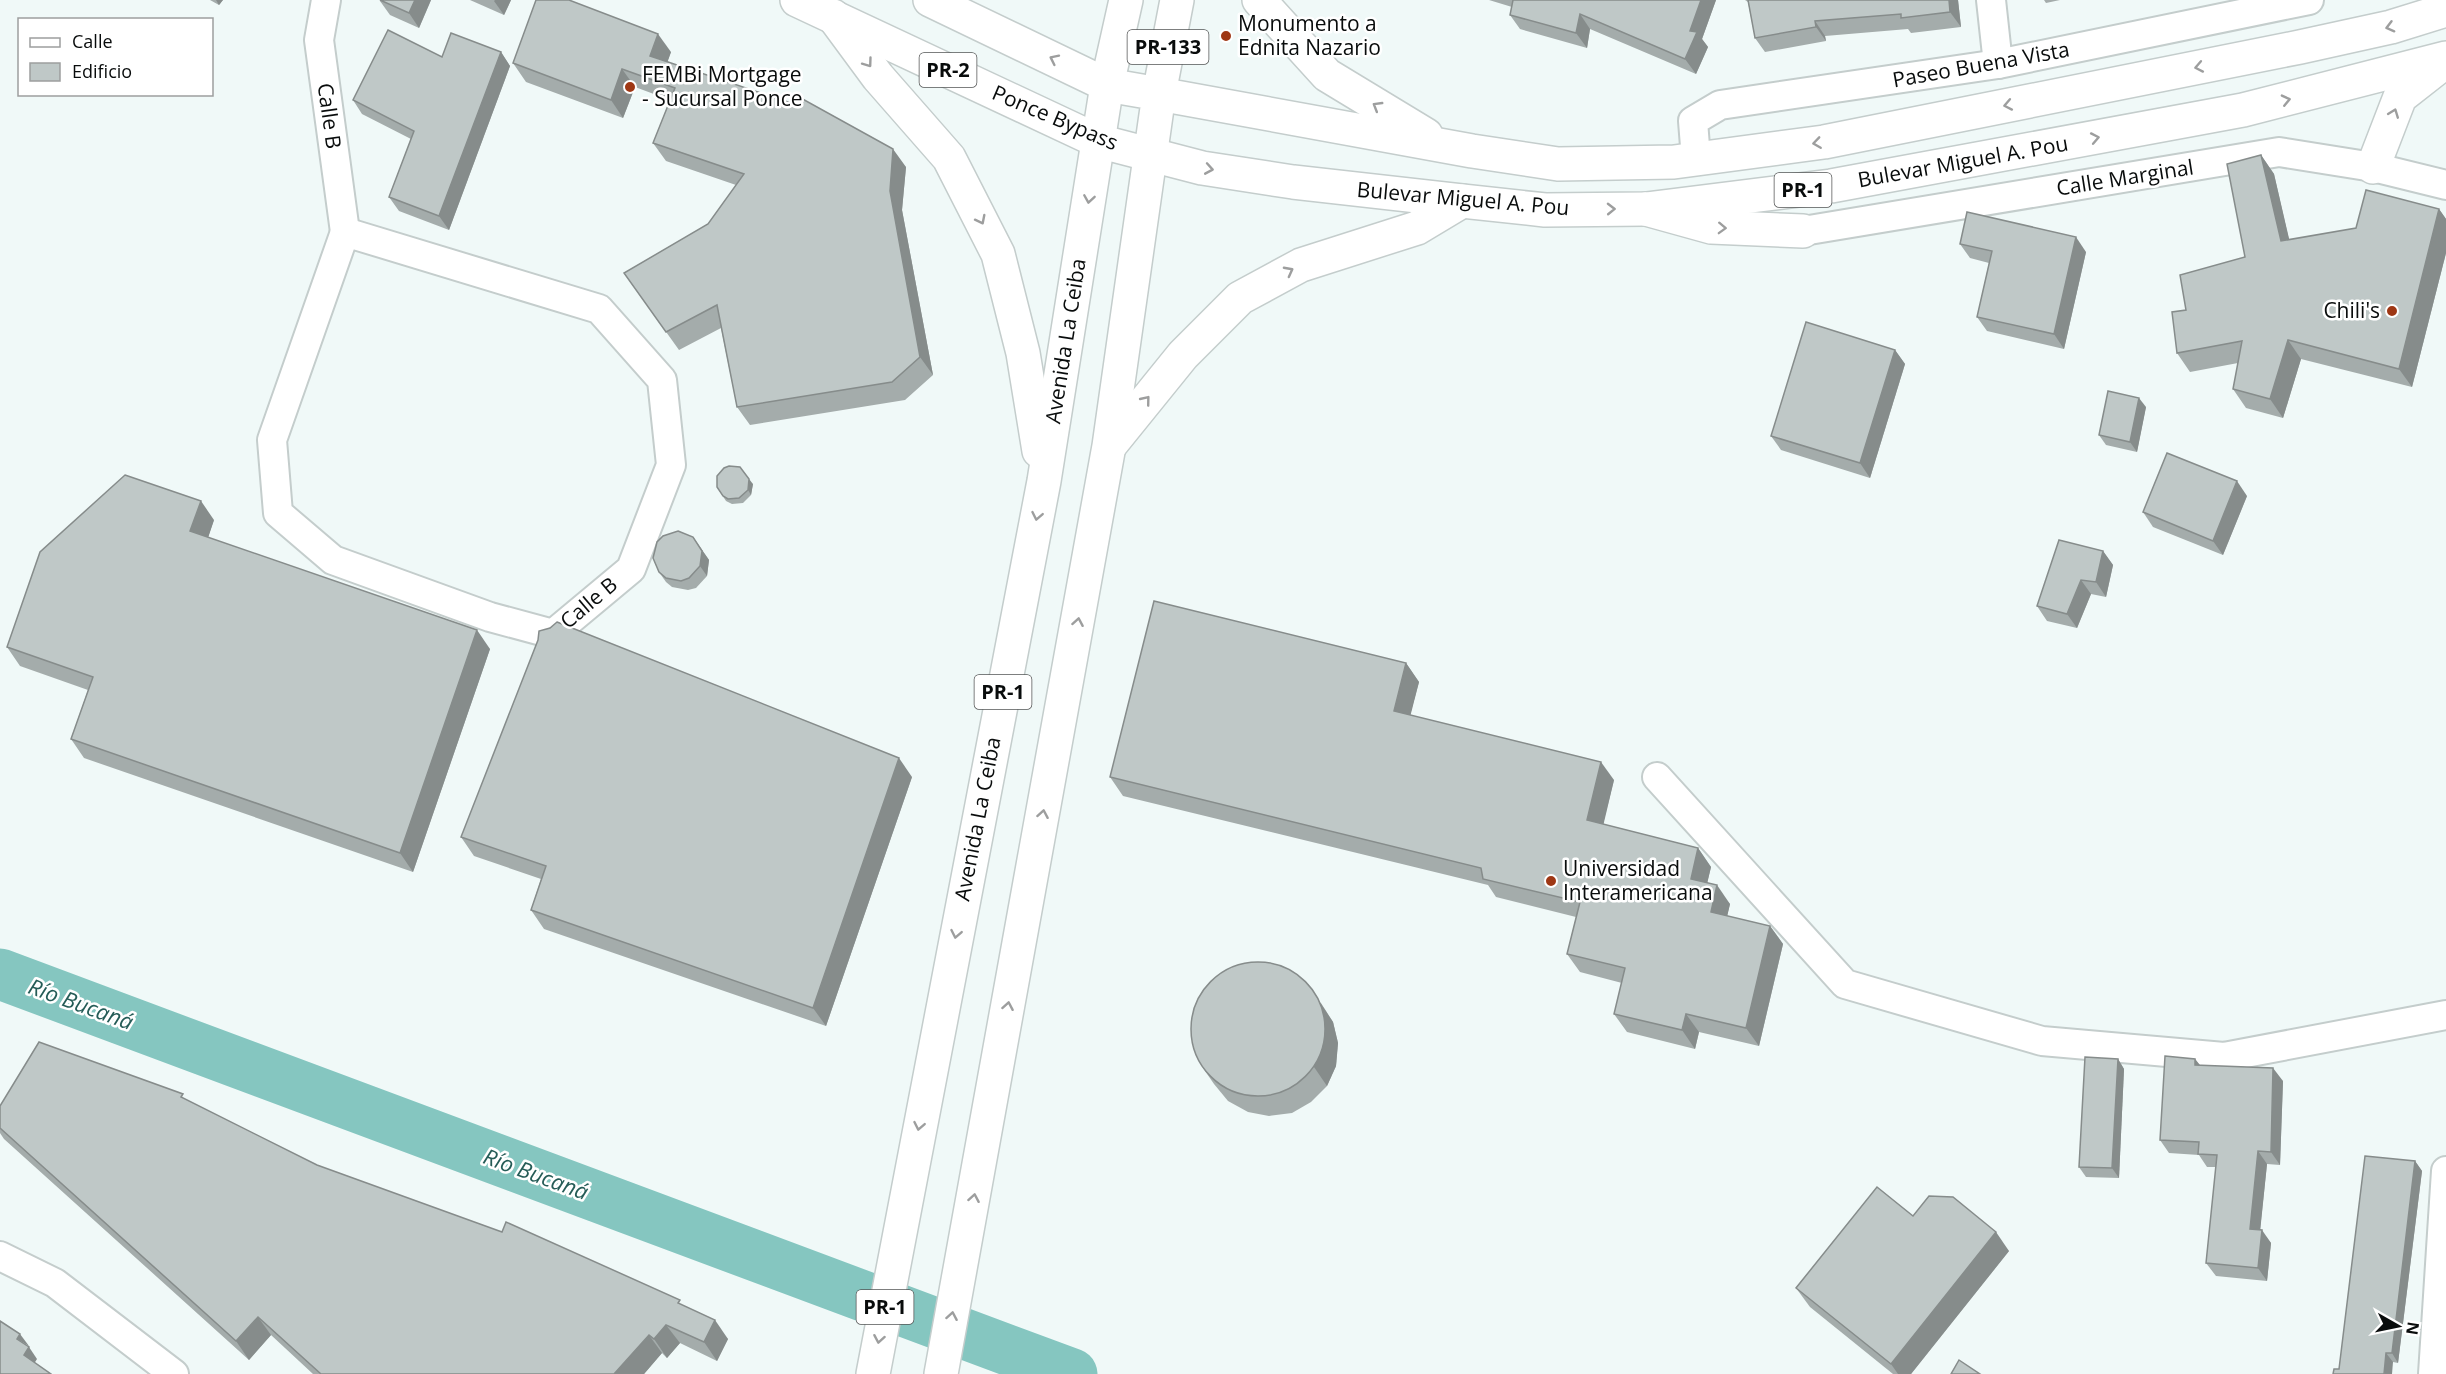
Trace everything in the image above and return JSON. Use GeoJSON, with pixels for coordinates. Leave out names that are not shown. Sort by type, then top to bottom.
{"type":"FeatureCollection","features":[{"type":"Feature","properties":{"kind":"main road","name":"Ponce Bypass"},"geometry":{"type":"LineString","coordinates":[[797,0],[1098,141],[1152,155]]}},
{"type":"Feature","properties":{"kind":"main road","name":"PR-2"},"geometry":{"type":"LineString","coordinates":[[930,0],[1107,85]]}},
{"type":"Feature","properties":{"kind":"main road","name":"PR-133"},"geometry":{"type":"LineString","coordinates":[[1107,85],[1126,0]]}},
{"type":"Feature","properties":{"kind":"main road","name":"PR-133"},"geometry":{"type":"LineString","coordinates":[[1159,94],[1177,0]]}},
{"type":"Feature","properties":{"kind":"main road"},"geometry":{"type":"LineString","coordinates":[[1259,0],[1327,75],[1445,147]]}},
{"type":"Feature","properties":{"kind":"main road","name":"Bulevar Miguel A. Pou"},"geometry":{"type":"LineString","coordinates":[[1159,94],[1445,147],[1558,164],[1674,162],[1824,142],[2289,50],[2391,27],[2446,10]]}},
{"type":"Feature","properties":{"kind":"main road"},"geometry":{"type":"LineString","coordinates":[[833,16],[878,77],[949,158],[998,254],[1023,353],[1044,481]]}},
{"type":"Feature","properties":{"kind":"main road"},"geometry":{"type":"LineString","coordinates":[[2373,167],[2400,97],[2446,59]]}},
{"type":"Feature","properties":{"kind":"main road","name":"Bulevar Miguel A. Pou"},"geometry":{"type":"LineString","coordinates":[[1152,155],[1202,168],[1293,182],[1462,201],[1545,210],[1646,209],[1831,186],[2232,112],[2446,59]]}},
{"type":"Feature","properties":{"kind":"main road","name":"PR-1"},"geometry":{"type":"LineString","coordinates":[[942,1374],[1110,446],[1152,155],[1159,94],[1107,85]]}},
{"type":"Feature","properties":{"kind":"main road","name":"Avenida La Ceiba"},"geometry":{"type":"LineString","coordinates":[[873,1374],[1044,481],[1107,85]]}},
{"type":"Feature","properties":{"kind":"main road"},"geometry":{"type":"LineString","coordinates":[[1110,446],[1183,355],[1240,298],[1301,265],[1417,228],[1462,201]]}},
{"type":"Feature","properties":{"kind":"main road"},"geometry":{"type":"LineString","coordinates":[[1646,209],[1712,227],[1803,231]]}},
{"type":"Feature","properties":{"kind":"street","name":"Calle B"},"geometry":{"type":"LineString","coordinates":[[326,0],[319,40],[345,231],[272,440],[278,513],[333,560],[490,617],[553,634],[631,569],[671,465],[662,381],[599,309],[345,231]]}},
{"type":"Feature","properties":{"kind":"street"},"geometry":{"type":"LineString","coordinates":[[1991,0],[1998,64]]}},
{"type":"Feature","properties":{"kind":"street","name":"Paseo Buena Vista"},"geometry":{"type":"LineString","coordinates":[[1696,159],[1693,121],[1720,105],[1998,64],[2309,0]]}},
{"type":"Feature","properties":{"kind":"street","name":"Calle Marginal"},"geometry":{"type":"LineString","coordinates":[[1803,231],[2279,152],[2373,167],[2446,185]]}},
{"type":"Feature","properties":{"kind":"street"},"geometry":{"type":"LineString","coordinates":[[1657,777],[1845,984],[2042,1041],[2224,1057],[2446,1015]]}},
{"type":"Feature","properties":{"kind":"street"},"geometry":{"type":"LineString","coordinates":[[2433,1374],[2446,1172]]}},
{"type":"Feature","properties":{"kind":"street"},"geometry":{"type":"LineString","coordinates":[[0,1256],[55,1283],[174,1374]]}},
{"type":"Feature","properties":{"kind":"building"},"geometry":{"type":"Polygon","coordinates":[[[380,0],[415,0],[409,13],[380,0]]]}},
{"type":"Feature","properties":{"kind":"building"},"geometry":{"type":"Polygon","coordinates":[[[536,0],[569,0],[658,34],[650,56],[794,104],[799,97],[893,149],[890,191],[920,357],[892,382],[737,407],[717,305],[666,332],[624,273],[708,224],[744,174],[653,143],[675,88],[622,69],[611,100],[513,63],[536,0]]]}},
{"type":"Feature","properties":{"kind":"building"},"geometry":{"type":"Polygon","coordinates":[[[1513,0],[1701,0],[1690,31],[1697,32],[1685,59],[1580,14],[1576,33],[1510,15],[1513,0]]]}},
{"type":"Feature","properties":{"kind":"building"},"geometry":{"type":"Polygon","coordinates":[[[1748,0],[1949,0],[1950,12],[1901,18],[1901,14],[1815,21],[1816,27],[1755,38],[1748,0]]]}},
{"type":"Feature","properties":{"kind":"building"},"geometry":{"type":"Polygon","coordinates":[[[388,30],[442,57],[451,33],[501,52],[439,216],[389,197],[414,131],[353,100],[388,30]]]}},
{"type":"Feature","properties":{"kind":"building"},"geometry":{"type":"Polygon","coordinates":[[[2261,155],[2281,241],[2356,228],[2366,190],[2439,209],[2399,369],[2288,340],[2270,399],[2233,389],[2242,341],[2177,353],[2172,312],[2186,310],[2180,275],[2245,257],[2227,164],[2261,155]]]}},
{"type":"Feature","properties":{"kind":"building"},"geometry":{"type":"Polygon","coordinates":[[[1967,212],[2076,237],[2054,334],[1977,317],[1992,251],[1960,244],[1967,212]]]}},
{"type":"Feature","properties":{"kind":"building"},"geometry":{"type":"Polygon","coordinates":[[[1806,322],[1895,350],[1860,463],[1771,436],[1806,322]]]}},
{"type":"Feature","properties":{"kind":"building"},"geometry":{"type":"Polygon","coordinates":[[[2108,391],[2139,398],[2130,442],[2099,435],[2108,391]]]}},
{"type":"Feature","properties":{"kind":"building"},"geometry":{"type":"Polygon","coordinates":[[[2167,453],[2237,481],[2213,541],[2143,512],[2167,453]]]}},
{"type":"Feature","properties":{"kind":"building"},"geometry":{"type":"Polygon","coordinates":[[[729,466],[740,467],[749,479],[748,490],[739,498],[728,499],[717,487],[717,476],[729,466]]]}},
{"type":"Feature","properties":{"kind":"building"},"geometry":{"type":"Polygon","coordinates":[[[125,475],[201,501],[190,531],[477,630],[400,853],[71,739],[93,677],[7,647],[40,552],[125,475]]]}},
{"type":"Feature","properties":{"kind":"building"},"geometry":{"type":"Polygon","coordinates":[[[678,531],[693,537],[702,551],[700,566],[689,578],[681,581],[666,578],[659,572],[653,558],[657,542],[663,536],[678,531]]]}},
{"type":"Feature","properties":{"kind":"building"},"geometry":{"type":"Polygon","coordinates":[[[2059,540],[2103,551],[2096,582],[2081,580],[2067,614],[2037,606],[2059,540]]]}},
{"type":"Feature","properties":{"kind":"building"},"geometry":{"type":"Polygon","coordinates":[[[1154,601],[1406,663],[1394,711],[1601,762],[1587,820],[1698,848],[1691,879],[1717,885],[1711,912],[1770,926],[1746,1028],[1686,1014],[1682,1030],[1614,1014],[1625,968],[1567,954],[1580,902],[1483,879],[1481,868],[1110,777],[1154,601]]]}},
{"type":"Feature","properties":{"kind":"building"},"geometry":{"type":"Polygon","coordinates":[[[557,622],[899,758],[813,1008],[531,910],[546,866],[461,837],[538,640],[539,631],[550,628],[557,622]]]}},
{"type":"Feature","properties":{"kind":"building"},"geometry":{"type":"Polygon","coordinates":[[[1258,962],[1284,967],[1305,982],[1320,1003],[1325,1029],[1320,1055],[1305,1076],[1284,1091],[1258,1096],[1232,1091],[1211,1076],[1196,1055],[1191,1029],[1196,1003],[1211,982],[1232,967],[1258,962]]]}},
{"type":"Feature","properties":{"kind":"building"},"geometry":{"type":"Polygon","coordinates":[[[39,1042],[183,1094],[181,1097],[317,1165],[502,1232],[506,1222],[680,1300],[678,1303],[715,1320],[704,1342],[666,1325],[654,1339],[649,1335],[614,1374],[321,1374],[258,1317],[236,1341],[0,1128],[0,1106],[39,1042]]]}},
{"type":"Feature","properties":{"kind":"building"},"geometry":{"type":"Polygon","coordinates":[[[2165,1056],[2195,1059],[2195,1065],[2273,1068],[2271,1152],[2258,1151],[2250,1229],[2262,1230],[2258,1268],[2206,1263],[2217,1155],[2198,1154],[2199,1142],[2160,1140],[2165,1056]]]}},
{"type":"Feature","properties":{"kind":"building"},"geometry":{"type":"Polygon","coordinates":[[[2085,1057],[2118,1059],[2112,1168],[2079,1167],[2085,1057]]]}},
{"type":"Feature","properties":{"kind":"building"},"geometry":{"type":"Polygon","coordinates":[[[2365,1156],[2415,1161],[2392,1353],[2386,1353],[2384,1374],[2333,1374],[2334,1369],[2339,1369],[2365,1156]]]}},
{"type":"Feature","properties":{"kind":"building"},"geometry":{"type":"Polygon","coordinates":[[[1877,1187],[1913,1216],[1929,1196],[1953,1197],[1996,1232],[1891,1364],[1796,1288],[1877,1187]]]}},
{"type":"Feature","properties":{"kind":"building"},"geometry":{"type":"Polygon","coordinates":[[[0,1321],[20,1334],[17,1339],[29,1347],[24,1355],[51,1374],[0,1374],[0,1321]]]}},
{"type":"Feature","properties":{"kind":"building"},"geometry":{"type":"Polygon","coordinates":[[[1959,1360],[1980,1374],[1951,1374],[1959,1360]]]}},
{"type":"Feature","properties":{"kind":"waterway","name":"Río Bucaná"},"geometry":{"type":"LineString","coordinates":[[0,974],[1072,1374]]}},
{"type":"Feature","properties":{"kind":"place","name":"Monumento a Ednita Nazario"},"geometry":{"type":"Point","coordinates":[1226,36]}},
{"type":"Feature","properties":{"kind":"place","name":"FEMBi Mortgage - Sucursal Ponce"},"geometry":{"type":"Point","coordinates":[630,87]}},
{"type":"Feature","properties":{"kind":"place","name":"Chili's"},"geometry":{"type":"Point","coordinates":[2392,311]}},
{"type":"Feature","properties":{"kind":"place","name":"Universidad Interamericana"},"geometry":{"type":"Point","coordinates":[1551,881]}}]}
